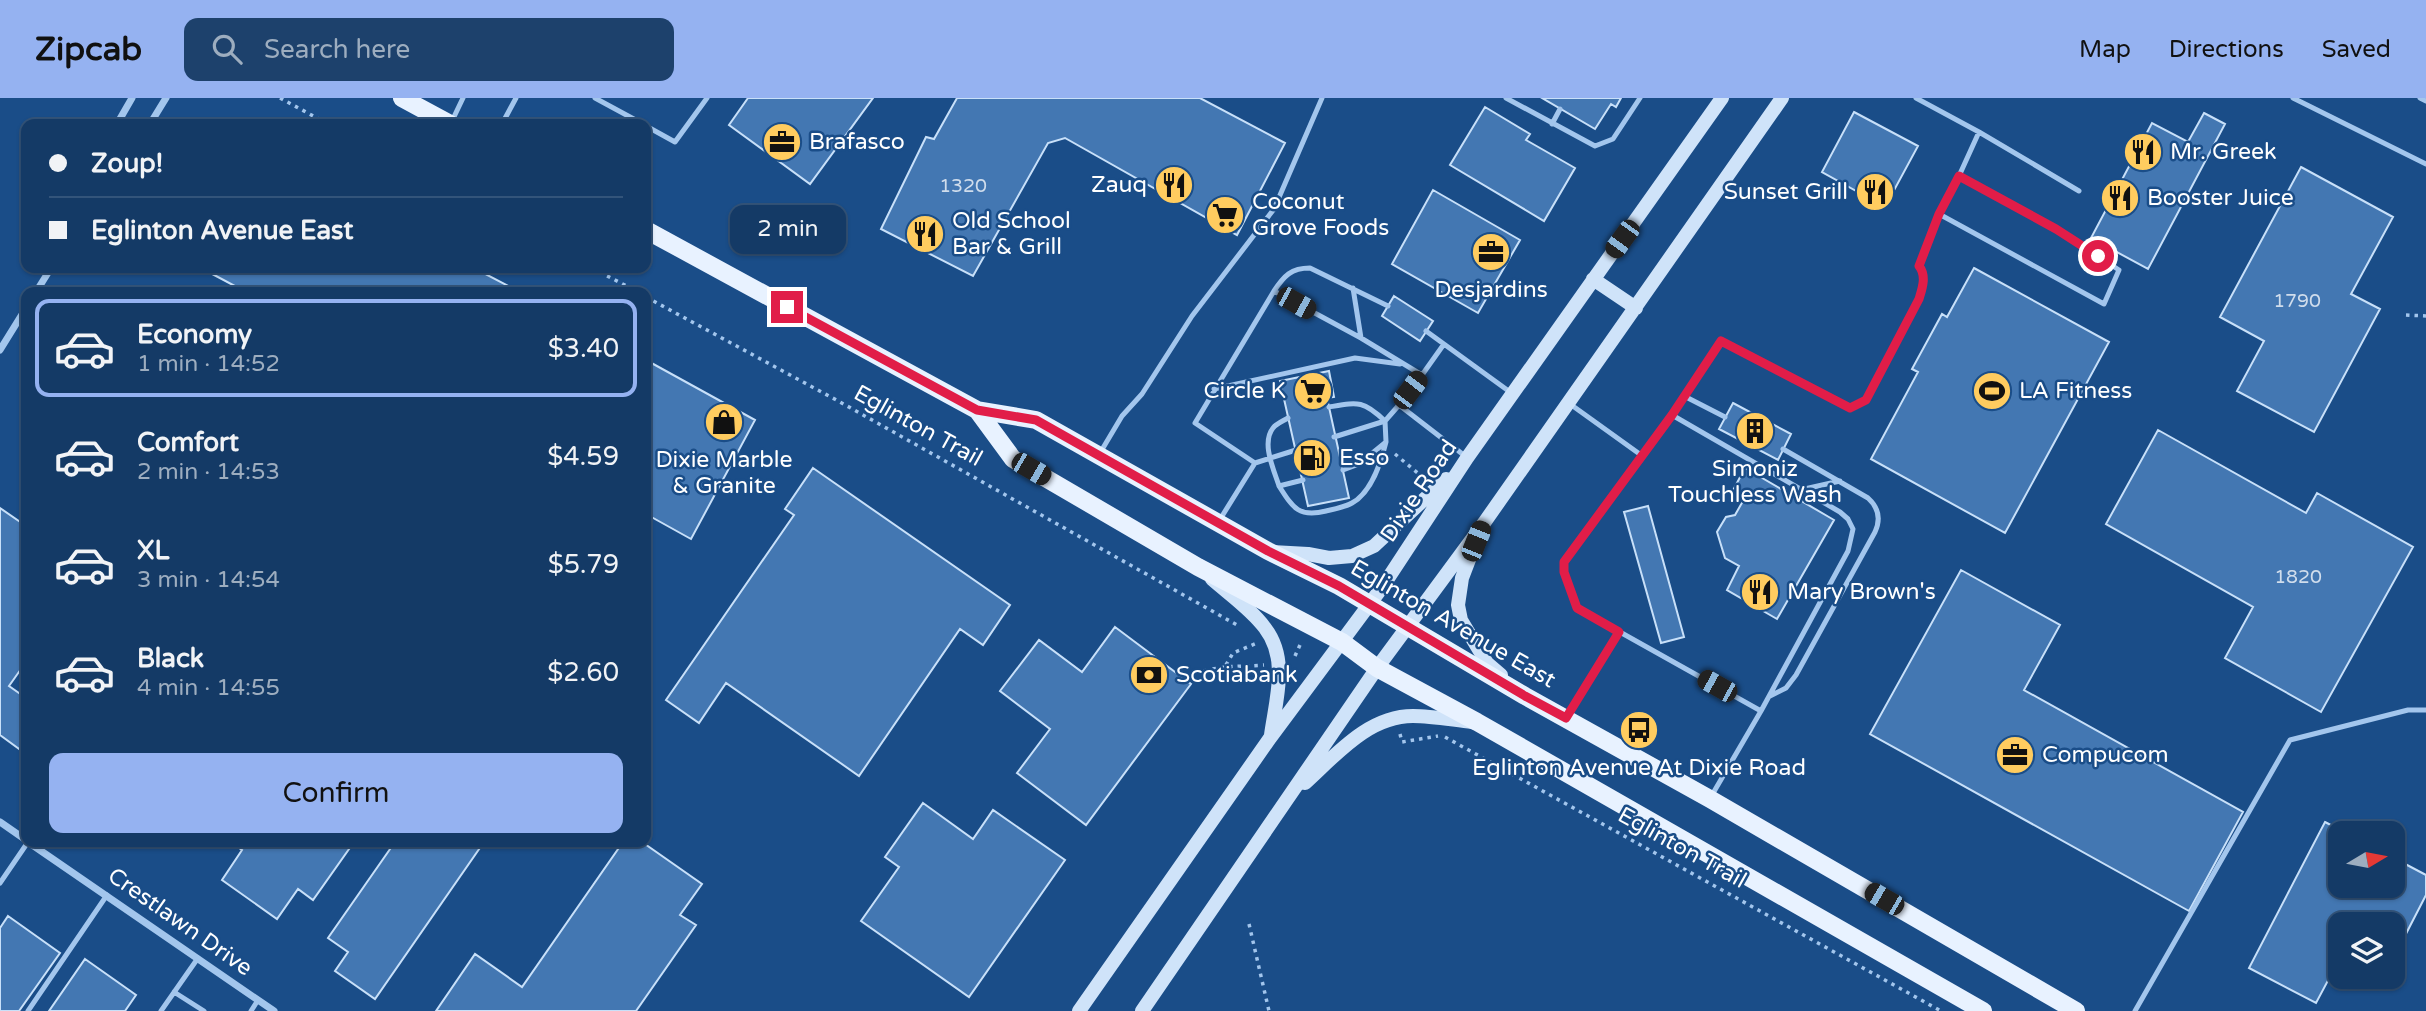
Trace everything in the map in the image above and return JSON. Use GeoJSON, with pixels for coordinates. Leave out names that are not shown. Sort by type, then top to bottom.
{"type":"FeatureCollection","features":[{"type":"Feature","properties":{"kind":"main road"},"geometry":{"type":"LineString","coordinates":[[402,98],[442,119]]}},
{"type":"Feature","properties":{"kind":"main road","name":"Dixie Road"},"geometry":{"type":"LineString","coordinates":[[1079,1011],[1270,738],[1342,642],[1467,458],[1722,98]]}},
{"type":"Feature","properties":{"kind":"main road"},"geometry":{"type":"LineString","coordinates":[[1142,1011],[1407,625],[1484,523],[1782,98]]}},
{"type":"Feature","properties":{"kind":"main road","name":"Eglinton Avenue East"},"geometry":{"type":"LineString","coordinates":[[651,233],[977,410],[1036,420],[1268,551],[1369,603],[1525,696],[1710,799],[2076,1011]]}},
{"type":"Feature","properties":{"kind":"main road"},"geometry":{"type":"LineString","coordinates":[[1593,279],[1636,308]]}},
{"type":"Feature","properties":{"kind":"main road","name":"Eglinton Avenue East"},"geometry":{"type":"LineString","coordinates":[[977,410],[1013,459],[1198,567],[1342,642],[1377,668],[1477,722],[1983,1011]]}},
{"type":"Feature","properties":{"kind":"main road"},"geometry":{"type":"LineString","coordinates":[[1268,551],[1329,558],[1352,556],[1374,546],[1467,458]]}},
{"type":"Feature","properties":{"kind":"main road"},"geometry":{"type":"LineString","coordinates":[[1484,523],[1462,578],[1458,606],[1461,620],[1487,663],[1525,696]]}},
{"type":"Feature","properties":{"kind":"main road"},"geometry":{"type":"LineString","coordinates":[[1198,567],[1264,626],[1274,642],[1279,662],[1279,678],[1270,738]]}},
{"type":"Feature","properties":{"kind":"main road"},"geometry":{"type":"LineString","coordinates":[[1286,800],[1363,731],[1395,718],[1412,716],[1477,722]]}},
{"type":"Feature","properties":{"kind":"street"},"geometry":{"type":"LineString","coordinates":[[120,119],[132,98]]}},
{"type":"Feature","properties":{"kind":"street"},"geometry":{"type":"LineString","coordinates":[[153,119],[166,98]]}},
{"type":"Feature","properties":{"kind":"street"},"geometry":{"type":"LineString","coordinates":[[0,350],[21,316]]}},
{"type":"Feature","properties":{"kind":"street","name":"Crestlawn Drive"},"geometry":{"type":"LineString","coordinates":[[0,822],[21,837]]}},
{"type":"Feature","properties":{"kind":"street","name":"Crestlawn Drive"},"geometry":{"type":"LineString","coordinates":[[36,847],[274,1011]]}},
{"type":"Feature","properties":{"kind":"lane"},"geometry":{"type":"LineString","coordinates":[[453,119],[463,98]]}},
{"type":"Feature","properties":{"kind":"lane"},"geometry":{"type":"LineString","coordinates":[[505,119],[516,98]]}},
{"type":"Feature","properties":{"kind":"lane"},"geometry":{"type":"LineString","coordinates":[[595,98],[633,119]]}},
{"type":"Feature","properties":{"kind":"lane"},"geometry":{"type":"LineString","coordinates":[[651,129],[675,142],[707,98]]}},
{"type":"Feature","properties":{"kind":"lane"},"geometry":{"type":"LineString","coordinates":[[1098,456],[1122,416],[1142,394],[1192,316],[1274,209],[1322,98]]}},
{"type":"Feature","properties":{"kind":"lane"},"geometry":{"type":"LineString","coordinates":[[1506,98],[1595,146],[1613,139],[1640,98]]}},
{"type":"Feature","properties":{"kind":"lane"},"geometry":{"type":"LineString","coordinates":[[1916,98],[2079,191]]}},
{"type":"Feature","properties":{"kind":"lane"},"geometry":{"type":"LineString","coordinates":[[2293,98],[2426,164]]}},
{"type":"Feature","properties":{"kind":"lane"},"geometry":{"type":"LineString","coordinates":[[2420,98],[2426,101]]}},
{"type":"Feature","properties":{"kind":"lane"},"geometry":{"type":"LineString","coordinates":[[1552,124],[1560,108]]}},
{"type":"Feature","properties":{"kind":"lane"},"geometry":{"type":"LineString","coordinates":[[1761,710],[1577,608],[1564,572],[1564,562],[1672,415],[1721,341],[1850,408],[1866,400],[1919,299],[1923,284],[1919,266],[1939,214],[1979,132]]}},
{"type":"Feature","properties":{"kind":"lane"},"geometry":{"type":"LineString","coordinates":[[1939,214],[2104,304],[2119,270],[2056,229],[1959,176]]}},
{"type":"Feature","properties":{"kind":"lane"},"geometry":{"type":"LineString","coordinates":[[1255,463],[1195,423],[1283,278],[1298,268],[1310,268],[1388,306]]}},
{"type":"Feature","properties":{"kind":"lane"},"geometry":{"type":"LineString","coordinates":[[1353,288],[1360,338]]}},
{"type":"Feature","properties":{"kind":"lane"},"geometry":{"type":"LineString","coordinates":[[1274,291],[1422,375]]}},
{"type":"Feature","properties":{"kind":"lane"},"geometry":{"type":"LineString","coordinates":[[1426,331],[1513,393]]}},
{"type":"Feature","properties":{"kind":"lane"},"geometry":{"type":"LineString","coordinates":[[1335,437],[1385,421],[1444,344]]}},
{"type":"Feature","properties":{"kind":"lane"},"geometry":{"type":"LineString","coordinates":[[1214,389],[1356,358],[1403,365]]}},
{"type":"Feature","properties":{"kind":"lane"},"geometry":{"type":"LineString","coordinates":[[1684,396],[1725,417]]}},
{"type":"Feature","properties":{"kind":"lane"},"geometry":{"type":"LineString","coordinates":[[1288,418],[1274,427],[1269,438],[1270,458],[1279,486],[1294,507],[1301,512],[1310,514],[1347,506],[1356,502],[1380,463],[1386,444],[1385,421],[1370,406],[1359,402],[1329,407]]}},
{"type":"Feature","properties":{"kind":"lane"},"geometry":{"type":"LineString","coordinates":[[1567,402],[1641,455]]}},
{"type":"Feature","properties":{"kind":"lane"},"geometry":{"type":"LineString","coordinates":[[1399,405],[1467,458]]}},
{"type":"Feature","properties":{"kind":"lane"},"geometry":{"type":"LineString","coordinates":[[1672,415],[1844,515],[1852,524],[1854,535],[1849,551],[1770,696],[1710,799]]}},
{"type":"Feature","properties":{"kind":"lane"},"geometry":{"type":"LineString","coordinates":[[1343,470],[1359,464],[1386,444]]}},
{"type":"Feature","properties":{"kind":"lane"},"geometry":{"type":"LineString","coordinates":[[1770,696],[1786,688],[1796,675],[1878,526],[1878,513],[1872,501],[1783,449]]}},
{"type":"Feature","properties":{"kind":"lane"},"geometry":{"type":"LineString","coordinates":[[1218,523],[1255,463],[1296,450]]}},
{"type":"Feature","properties":{"kind":"lane"},"geometry":{"type":"LineString","coordinates":[[1279,486],[1303,481]]}},
{"type":"Feature","properties":{"kind":"lane"},"geometry":{"type":"LineString","coordinates":[[1800,490],[1840,481]]}},
{"type":"Feature","properties":{"kind":"lane"},"geometry":{"type":"LineString","coordinates":[[1566,718],[1619,632]]}},
{"type":"Feature","properties":{"kind":"lane"},"geometry":{"type":"LineString","coordinates":[[2135,1011],[2290,740],[2408,710],[2426,710]]}},
{"type":"Feature","properties":{"kind":"lane"},"geometry":{"type":"LineString","coordinates":[[0,883],[23,847]]}},
{"type":"Feature","properties":{"kind":"lane"},"geometry":{"type":"LineString","coordinates":[[28,1011],[107,895]]}},
{"type":"Feature","properties":{"kind":"lane"},"geometry":{"type":"LineString","coordinates":[[161,1011],[198,958]]}},
{"type":"Feature","properties":{"kind":"lane"},"geometry":{"type":"LineString","coordinates":[[174,992],[204,1011]]}},
{"type":"Feature","properties":{"kind":"lane"},"geometry":{"type":"LineString","coordinates":[[251,1011],[258,1000]]}},
{"type":"Feature","properties":{"kind":"path"},"geometry":{"type":"LineString","coordinates":[[280,98],[319,119]]}},
{"type":"Feature","properties":{"kind":"path"},"geometry":{"type":"LineString","coordinates":[[602,273],[629,287]]}},
{"type":"Feature","properties":{"kind":"path","name":"Eglinton Trail"},"geometry":{"type":"LineString","coordinates":[[651,300],[1247,630]]}},
{"type":"Feature","properties":{"kind":"path"},"geometry":{"type":"LineString","coordinates":[[2406,315],[2426,316]]}},
{"type":"Feature","properties":{"kind":"path"},"geometry":{"type":"LineString","coordinates":[[1386,444],[1420,475]]}},
{"type":"Feature","properties":{"kind":"path"},"geometry":{"type":"LineString","coordinates":[[1226,665],[1233,653],[1259,643],[1253,636]]}},
{"type":"Feature","properties":{"kind":"path"},"geometry":{"type":"LineString","coordinates":[[1300,645],[1294,658],[1303,660]]}},
{"type":"Feature","properties":{"kind":"path"},"geometry":{"type":"LineString","coordinates":[[1204,671],[1226,665],[1239,667],[1266,664],[1263,654]]}},
{"type":"Feature","properties":{"kind":"path","name":"Eglinton Trail"},"geometry":{"type":"LineString","coordinates":[[1402,742],[1443,736],[1941,1011]]}},
{"type":"Feature","properties":{"kind":"path"},"geometry":{"type":"LineString","coordinates":[[1249,924],[1269,1011]]}},
{"type":"Feature","properties":{"kind":"building"},"geometry":{"type":"Polygon","coordinates":[[[748,98],[873,98],[810,184],[729,125],[748,98]]]}},
{"type":"Feature","properties":{"kind":"building"},"geometry":{"type":"Polygon","coordinates":[[[957,98],[1200,98],[1285,143],[1237,235],[1065,138],[1048,143],[973,276],[881,229],[926,137],[934,139],[957,98]]]}},
{"type":"Feature","properties":{"kind":"building"},"geometry":{"type":"Polygon","coordinates":[[[1542,98],[1621,98],[1616,107],[1611,104],[1595,129],[1542,98]]]}},
{"type":"Feature","properties":{"kind":"building"},"geometry":{"type":"Polygon","coordinates":[[[1485,107],[1530,134],[1526,140],[1575,168],[1544,221],[1450,165],[1485,107]]]}},
{"type":"Feature","properties":{"kind":"building"},"geometry":{"type":"Polygon","coordinates":[[[1854,112],[1918,146],[1885,207],[1822,172],[1854,112]]]}},
{"type":"Feature","properties":{"kind":"building"},"geometry":{"type":"Polygon","coordinates":[[[2204,113],[2225,124],[2148,269],[2091,238],[2152,123],[2188,142],[2204,113]]]}},
{"type":"Feature","properties":{"kind":"building"},"geometry":{"type":"Polygon","coordinates":[[[2301,167],[2393,217],[2351,294],[2380,309],[2314,432],[2237,391],[2264,341],[2220,317],[2301,167]]]}},
{"type":"Feature","properties":{"kind":"building"},"geometry":{"type":"Polygon","coordinates":[[[1433,190],[1520,240],[1478,313],[1392,264],[1433,190]]]}},
{"type":"Feature","properties":{"kind":"building"},"geometry":{"type":"Polygon","coordinates":[[[1974,268],[2109,342],[2005,533],[1871,459],[1918,372],[1912,369],[1942,314],[1947,317],[1974,268]]]}},
{"type":"Feature","properties":{"kind":"building"},"geometry":{"type":"Polygon","coordinates":[[[210,273],[484,273],[510,287],[237,287],[210,273]]]}},
{"type":"Feature","properties":{"kind":"building"},"geometry":{"type":"Polygon","coordinates":[[[1394,296],[1433,321],[1420,341],[1382,316],[1394,296]]]}},
{"type":"Feature","properties":{"kind":"building"},"geometry":{"type":"Polygon","coordinates":[[[651,363],[755,420],[691,539],[651,517],[651,363]]]}},
{"type":"Feature","properties":{"kind":"building"},"geometry":{"type":"Polygon","coordinates":[[[1329,371],[1334,397],[1327,398],[1349,498],[1308,506],[1280,381],[1329,371]]]}},
{"type":"Feature","properties":{"kind":"building","name":"Simoniz Touchless Wash"},"geometry":{"type":"Polygon","coordinates":[[[1733,403],[1791,434],[1778,460],[1719,429],[1733,403]]]}},
{"type":"Feature","properties":{"kind":"building"},"geometry":{"type":"Polygon","coordinates":[[[2158,430],[2306,513],[2317,493],[2413,547],[2321,712],[2225,658],[2253,607],[2106,524],[2158,430]]]}},
{"type":"Feature","properties":{"kind":"building"},"geometry":{"type":"Polygon","coordinates":[[[813,468],[1010,605],[983,645],[960,629],[859,776],[726,683],[699,723],[666,700],[794,515],[785,509],[813,468]]]}},
{"type":"Feature","properties":{"kind":"building"},"geometry":{"type":"Polygon","coordinates":[[[1745,468],[1834,520],[1777,619],[1727,590],[1739,566],[1725,558],[1717,532],[1726,517],[1735,515],[1743,501],[1731,494],[1745,468]]]}},
{"type":"Feature","properties":{"kind":"building"},"geometry":{"type":"Polygon","coordinates":[[[1648,506],[1684,637],[1661,643],[1624,512],[1648,506]]]}},
{"type":"Feature","properties":{"kind":"building"},"geometry":{"type":"Polygon","coordinates":[[[0,508],[21,523],[21,669],[9,686],[21,694],[21,750],[0,735],[0,508]]]}},
{"type":"Feature","properties":{"kind":"building"},"geometry":{"type":"Polygon","coordinates":[[[1961,570],[2060,625],[2024,690],[2243,812],[2189,911],[1870,734],[1961,570]]]}},
{"type":"Feature","properties":{"kind":"building"},"geometry":{"type":"Polygon","coordinates":[[[1115,627],[1191,684],[1086,825],[1017,773],[1050,729],[1000,691],[1039,640],[1082,672],[1115,627]]]}},
{"type":"Feature","properties":{"kind":"building"},"geometry":{"type":"Polygon","coordinates":[[[923,803],[973,839],[993,810],[1065,860],[969,997],[861,921],[899,867],[885,857],[923,803]]]}},
{"type":"Feature","properties":{"kind":"building"},"geometry":{"type":"Polygon","coordinates":[[[2325,822],[2328,824],[2328,898],[2405,898],[2405,864],[2426,875],[2426,895],[2405,936],[2405,912],[2328,912],[2328,980],[2316,1003],[2249,968],[2325,822]]]}},
{"type":"Feature","properties":{"kind":"building"},"geometry":{"type":"Polygon","coordinates":[[[238,847],[350,847],[313,900],[298,889],[277,919],[222,880],[242,850],[238,847]]]}},
{"type":"Feature","properties":{"kind":"building"},"geometry":{"type":"Polygon","coordinates":[[[392,847],[481,847],[375,999],[335,971],[348,952],[328,938],[392,847]]]}},
{"type":"Feature","properties":{"kind":"building"},"geometry":{"type":"Polygon","coordinates":[[[620,847],[649,847],[702,884],[680,915],[696,925],[636,1011],[436,1011],[475,954],[522,987],[620,847]]]}},
{"type":"Feature","properties":{"kind":"building"},"geometry":{"type":"Polygon","coordinates":[[[8,916],[60,953],[19,1011],[0,1011],[0,928],[8,916]]]}},
{"type":"Feature","properties":{"kind":"building"},"geometry":{"type":"Polygon","coordinates":[[[85,959],[136,995],[125,1011],[49,1011],[85,959]]]}},
{"type":"Feature","properties":{"kind":"place","name":"Brafasco"},"geometry":{"type":"Point","coordinates":[782,142]}},
{"type":"Feature","properties":{"kind":"place","name":"Mr. Greek"},"geometry":{"type":"Point","coordinates":[2143,152]}},
{"type":"Feature","properties":{"kind":"place","name":"Zauq"},"geometry":{"type":"Point","coordinates":[1174,185]}},
{"type":"Feature","properties":{"kind":"place","name":"Sunset Grill"},"geometry":{"type":"Point","coordinates":[1875,192]}},
{"type":"Feature","properties":{"kind":"place","name":"Booster Juice"},"geometry":{"type":"Point","coordinates":[2120,198]}},
{"type":"Feature","properties":{"kind":"place","name":"Coconut Grove Foods"},"geometry":{"type":"Point","coordinates":[1225,215]}},
{"type":"Feature","properties":{"kind":"place","name":"Old School Bar & Grill"},"geometry":{"type":"Point","coordinates":[925,234]}},
{"type":"Feature","properties":{"kind":"place","name":"Desjardins"},"geometry":{"type":"Point","coordinates":[1491,252]}},
{"type":"Feature","properties":{"kind":"place","name":"Circle K"},"geometry":{"type":"Point","coordinates":[1313,391]}},
{"type":"Feature","properties":{"kind":"place","name":"LA Fitness"},"geometry":{"type":"Point","coordinates":[1992,391]}},
{"type":"Feature","properties":{"kind":"place","name":"Dixie Marble & Granite"},"geometry":{"type":"Point","coordinates":[724,422]}},
{"type":"Feature","properties":{"kind":"place","name":"Simoniz Touchless Wash"},"geometry":{"type":"Point","coordinates":[1755,431]}},
{"type":"Feature","properties":{"kind":"place","name":"Esso"},"geometry":{"type":"Point","coordinates":[1312,458]}},
{"type":"Feature","properties":{"kind":"place","name":"Mary Brown's"},"geometry":{"type":"Point","coordinates":[1760,592]}},
{"type":"Feature","properties":{"kind":"place","name":"Scotiabank"},"geometry":{"type":"Point","coordinates":[1149,675]}},
{"type":"Feature","properties":{"kind":"place","name":"Eglinton Avenue At Dixie Road"},"geometry":{"type":"Point","coordinates":[1639,730]}},
{"type":"Feature","properties":{"kind":"place","name":"Compucom"},"geometry":{"type":"Point","coordinates":[2015,755]}},
{"type":"Feature","properties":{"kind":"route"},"geometry":{"type":"LineString","coordinates":[[787,307],[977,410],[1036,420],[1268,551],[1339,586],[1566,718],[1619,632],[1577,608],[1564,572],[1564,562],[1672,415],[1716,345],[1721,341],[1850,408],[1861,404],[1866,400],[1919,299],[1923,284],[1919,266],[1939,214],[1959,176],[2056,229],[2098,256]]}}]}
